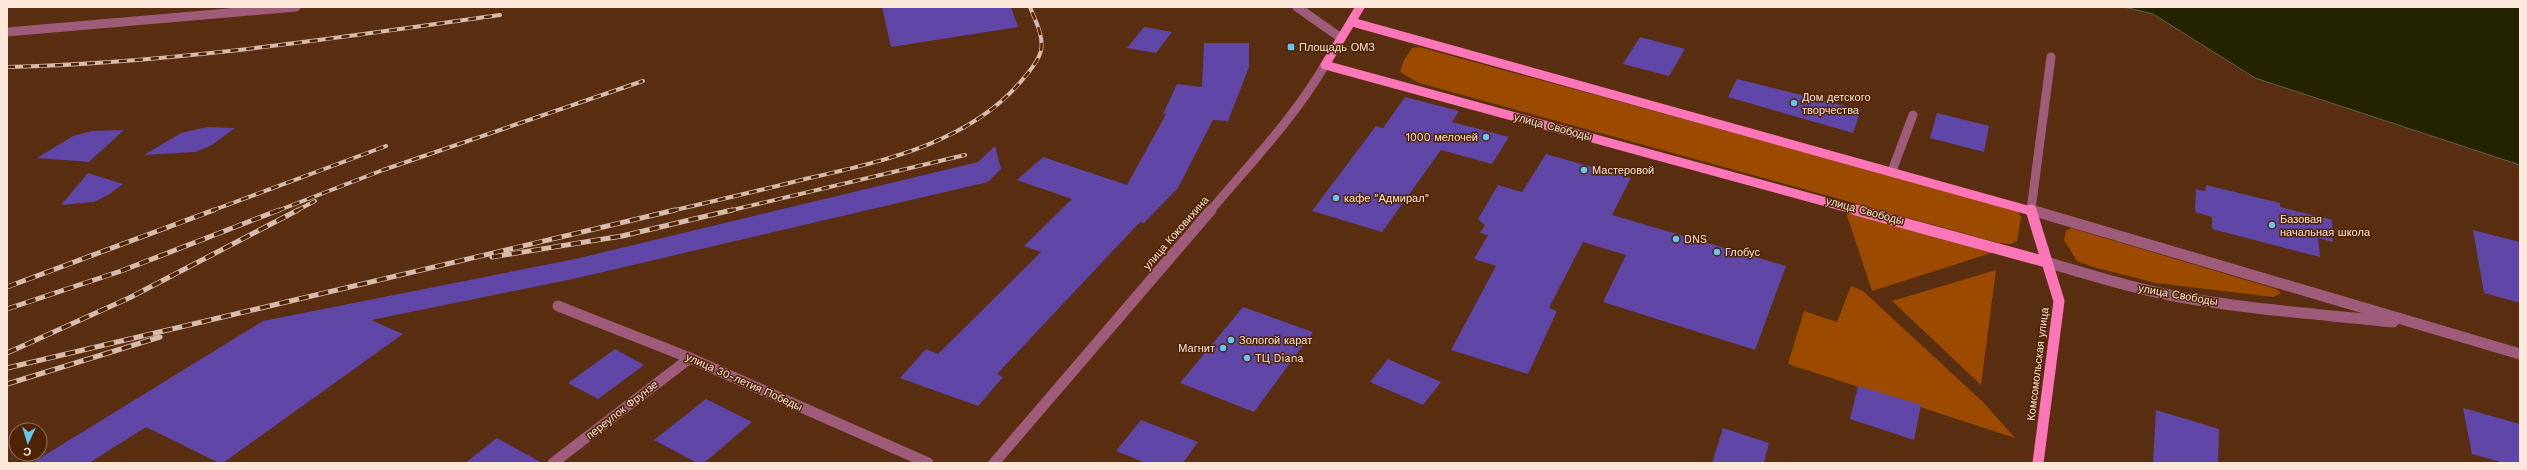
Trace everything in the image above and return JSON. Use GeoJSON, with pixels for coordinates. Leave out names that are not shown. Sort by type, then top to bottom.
{"type":"FeatureCollection","features":[{"type":"Feature","properties":{"kind":"main road","name":"улица Коковихина"},"geometry":{"type":"LineString","coordinates":[[1325,65],[1360,7]]}},
{"type":"Feature","properties":{"kind":"main road","name":"улица Свободы"},"geometry":{"type":"LineString","coordinates":[[1352,22],[2031,210]]}},
{"type":"Feature","properties":{"kind":"main road","name":"улица Свободы"},"geometry":{"type":"LineString","coordinates":[[1325,65],[2046,262]]}},
{"type":"Feature","properties":{"kind":"main road","name":"Комсомольская улица"},"geometry":{"type":"LineString","coordinates":[[2031,210],[2059,301],[2038,463]]}},
{"type":"Feature","properties":{"kind":"street"},"geometry":{"type":"LineString","coordinates":[[7,32],[296,7]]}},
{"type":"Feature","properties":{"kind":"street"},"geometry":{"type":"LineString","coordinates":[[1297,7],[1342,38]]}},
{"type":"Feature","properties":{"kind":"street","name":"Комсомольская улица"},"geometry":{"type":"LineString","coordinates":[[2031,210],[2051,57]]}},
{"type":"Feature","properties":{"kind":"street","name":"улица Коковихина"},"geometry":{"type":"LineString","coordinates":[[994,463],[1268,144],[1312,86],[1325,65]]}},
{"type":"Feature","properties":{"kind":"street"},"geometry":{"type":"LineString","coordinates":[[1892,171],[1913,115]]}},
{"type":"Feature","properties":{"kind":"street","name":"улица Свободы"},"geometry":{"type":"LineString","coordinates":[[2031,210],[2520,354]]}},
{"type":"Feature","properties":{"kind":"street","name":"улица Свободы"},"geometry":{"type":"LineString","coordinates":[[2046,262],[2127,286],[2170,295],[2229,304],[2413,323]]}},
{"type":"Feature","properties":{"kind":"street","name":"улица 30-летия Победы"},"geometry":{"type":"LineString","coordinates":[[558,306],[690,358],[928,463]]}},
{"type":"Feature","properties":{"kind":"street","name":"переулок Фрунзе"},"geometry":{"type":"LineString","coordinates":[[553,463],[690,358]]}},
{"type":"Feature","properties":{"kind":"shaded area"},"geometry":{"type":"Polygon","coordinates":[[[2124,7],[2520,7],[2520,165],[2255,78],[2153,14],[2124,7]]]}},
{"type":"Feature","properties":{"kind":"shaded area"},"geometry":{"type":"Polygon","coordinates":[[[1419,47],[2017,210],[2021,217],[2017,241],[2011,244],[1999,243],[1419,83],[1400,72],[1403,62],[1412,48],[1419,47]]]}},
{"type":"Feature","properties":{"kind":"shaded area"},"geometry":{"type":"Polygon","coordinates":[[[1846,212],[1994,252],[1872,291],[1846,212]]]}},
{"type":"Feature","properties":{"kind":"shaded area"},"geometry":{"type":"Polygon","coordinates":[[[2071,228],[2276,289],[2281,293],[2273,297],[2156,283],[2093,267],[2077,261],[2064,240],[2066,231],[2071,228]]]}},
{"type":"Feature","properties":{"kind":"shaded area"},"geometry":{"type":"Polygon","coordinates":[[[1996,270],[1981,385],[1892,301],[1996,270]]]}},
{"type":"Feature","properties":{"kind":"shaded area"},"geometry":{"type":"Polygon","coordinates":[[[1851,286],[1863,291],[1984,403],[2015,438],[1788,364],[1804,311],[1837,322],[1851,286]]]}},
{"type":"Feature","properties":{"kind":"building"},"geometry":{"type":"Polygon","coordinates":[[[882,7],[1011,7],[1018,27],[891,47],[882,7]]]}},
{"type":"Feature","properties":{"kind":"building"},"geometry":{"type":"Polygon","coordinates":[[[1144,27],[1172,32],[1156,53],[1127,48],[1144,27]]]}},
{"type":"Feature","properties":{"kind":"building"},"geometry":{"type":"Polygon","coordinates":[[[1640,37],[1685,49],[1669,76],[1623,64],[1640,37]]]}},
{"type":"Feature","properties":{"kind":"building"},"geometry":{"type":"Polygon","coordinates":[[[1204,43],[1249,43],[1249,67],[1228,121],[1213,120],[1178,188],[1144,223],[1140,222],[997,374],[1003,377],[978,406],[900,378],[926,349],[938,354],[1041,252],[1024,246],[1072,199],[1017,180],[1043,157],[1127,185],[1166,114],[1163,114],[1177,84],[1202,87],[1204,43]]]}},
{"type":"Feature","properties":{"kind":"building","name":"Дом детского творчества"},"geometry":{"type":"Polygon","coordinates":[[[1737,79],[1861,110],[1853,133],[1728,97],[1737,79]]]}},
{"type":"Feature","properties":{"kind":"building"},"geometry":{"type":"Polygon","coordinates":[[[1405,97],[1459,111],[1452,122],[1509,137],[1492,164],[1441,150],[1382,232],[1312,211],[1376,126],[1383,128],[1405,97]]]}},
{"type":"Feature","properties":{"kind":"building"},"geometry":{"type":"Polygon","coordinates":[[[1937,113],[1989,126],[1984,152],[1930,138],[1937,113]]]}},
{"type":"Feature","properties":{"kind":"building"},"geometry":{"type":"Polygon","coordinates":[[[207,127],[235,128],[212,145],[195,152],[144,155],[181,133],[207,127]]]}},
{"type":"Feature","properties":{"kind":"building"},"geometry":{"type":"Polygon","coordinates":[[[124,130],[89,162],[37,158],[73,136],[92,131],[124,130]]]}},
{"type":"Feature","properties":{"kind":"building"},"geometry":{"type":"Polygon","coordinates":[[[995,146],[1001,169],[988,182],[573,279],[371,320],[403,334],[223,463],[219,463],[146,427],[89,463],[32,463],[48,462],[48,453],[263,321],[575,259],[978,162],[995,146]]]}},
{"type":"Feature","properties":{"kind":"building"},"geometry":{"type":"Polygon","coordinates":[[[1546,154],[1631,178],[1612,215],[1786,266],[1755,350],[1603,302],[1626,255],[1583,242],[1549,308],[1557,311],[1528,374],[1451,350],[1496,266],[1474,259],[1488,235],[1480,233],[1485,225],[1478,219],[1498,185],[1522,192],[1546,154]]]}},
{"type":"Feature","properties":{"kind":"building"},"geometry":{"type":"Polygon","coordinates":[[[88,173],[123,184],[108,195],[94,202],[61,205],[88,173]]]}},
{"type":"Feature","properties":{"kind":"building","name":"Базовая начальная школа"},"geometry":{"type":"Polygon","coordinates":[[[2206,185],[2280,203],[2280,207],[2332,220],[2333,242],[2318,238],[2320,257],[2212,229],[2212,217],[2195,212],[2196,189],[2205,191],[2206,185]]]}},
{"type":"Feature","properties":{"kind":"building"},"geometry":{"type":"Polygon","coordinates":[[[2473,230],[2520,242],[2520,303],[2484,293],[2473,230]]]}},
{"type":"Feature","properties":{"kind":"building","name":"ТЦ Diana"},"geometry":{"type":"Polygon","coordinates":[[[1243,307],[1313,332],[1254,412],[1180,383],[1243,307]]]}},
{"type":"Feature","properties":{"kind":"building"},"geometry":{"type":"Polygon","coordinates":[[[615,349],[644,365],[598,399],[568,383],[615,349]]]}},
{"type":"Feature","properties":{"kind":"building"},"geometry":{"type":"Polygon","coordinates":[[[1388,359],[1441,382],[1423,405],[1370,382],[1388,359]]]}},
{"type":"Feature","properties":{"kind":"building"},"geometry":{"type":"Polygon","coordinates":[[[1858,386],[1921,405],[1914,440],[1850,419],[1858,386]]]}},
{"type":"Feature","properties":{"kind":"building"},"geometry":{"type":"Polygon","coordinates":[[[706,399],[752,422],[704,463],[697,463],[654,440],[706,399]]]}},
{"type":"Feature","properties":{"kind":"building"},"geometry":{"type":"Polygon","coordinates":[[[2463,408],[2520,424],[2520,463],[2504,463],[2472,454],[2463,408]]]}},
{"type":"Feature","properties":{"kind":"building"},"geometry":{"type":"Polygon","coordinates":[[[2156,410],[2219,429],[2218,463],[2153,463],[2156,410]]]}},
{"type":"Feature","properties":{"kind":"building"},"geometry":{"type":"Polygon","coordinates":[[[1141,420],[1198,442],[1183,463],[1146,463],[1116,451],[1141,420]]]}},
{"type":"Feature","properties":{"kind":"building"},"geometry":{"type":"Polygon","coordinates":[[[1723,428],[1769,443],[1764,463],[1712,463],[1723,428]]]}},
{"type":"Feature","properties":{"kind":"building"},"geometry":{"type":"Polygon","coordinates":[[[497,438],[542,463],[465,463],[497,438]]]}},
{"type":"Feature","properties":{"kind":"railway"},"geometry":{"type":"LineString","coordinates":[[671,211],[861,166],[892,157],[950,135],[977,120],[1001,101],[1026,76],[1038,58],[1042,45],[1038,28],[1030,7]]}},
{"type":"Feature","properties":{"kind":"railway"},"geometry":{"type":"LineString","coordinates":[[7,67],[69,65],[193,55],[316,41],[500,15]]}},
{"type":"Feature","properties":{"kind":"railway"},"geometry":{"type":"LineString","coordinates":[[277,211],[383,170],[643,81]]}},
{"type":"Feature","properties":{"kind":"railway"},"geometry":{"type":"LineString","coordinates":[[211,211],[386,146]]}},
{"type":"Feature","properties":{"kind":"railway"},"geometry":{"type":"LineString","coordinates":[[728,211],[965,155]]}},
{"type":"Feature","properties":{"kind":"railway"},"geometry":{"type":"LineString","coordinates":[[296,211],[315,201]]}},
{"type":"Feature","properties":{"kind":"railway"},"geometry":{"type":"LineString","coordinates":[[7,287],[214,210]]}},
{"type":"Feature","properties":{"kind":"railway"},"geometry":{"type":"LineString","coordinates":[[7,309],[121,271],[279,210]]}},
{"type":"Feature","properties":{"kind":"railway"},"geometry":{"type":"LineString","coordinates":[[7,353],[129,298],[298,210]]}},
{"type":"Feature","properties":{"kind":"railway"},"geometry":{"type":"LineString","coordinates":[[7,368],[675,210]]}},
{"type":"Feature","properties":{"kind":"railway"},"geometry":{"type":"LineString","coordinates":[[492,257],[622,236],[732,210]]}},
{"type":"Feature","properties":{"kind":"railway"},"geometry":{"type":"LineString","coordinates":[[7,384],[160,337]]}},
{"type":"Feature","properties":{"kind":"place","name":"Площадь ОМЗ"},"geometry":{"type":"Point","coordinates":[1291,47]}},
{"type":"Feature","properties":{"kind":"place","name":"Дом детского творчества"},"geometry":{"type":"Point","coordinates":[1794,103]}},
{"type":"Feature","properties":{"kind":"place","name":"1000 мелочей"},"geometry":{"type":"Point","coordinates":[1486,137]}},
{"type":"Feature","properties":{"kind":"place","name":"Мастеровой"},"geometry":{"type":"Point","coordinates":[1584,170]}},
{"type":"Feature","properties":{"kind":"place","name":"кафе \"Адмирал\""},"geometry":{"type":"Point","coordinates":[1336,198]}},
{"type":"Feature","properties":{"kind":"place","name":"Базовая начальная школа"},"geometry":{"type":"Point","coordinates":[2272,225]}},
{"type":"Feature","properties":{"kind":"place","name":"DNS"},"geometry":{"type":"Point","coordinates":[1676,239]}},
{"type":"Feature","properties":{"kind":"place","name":"Глобус"},"geometry":{"type":"Point","coordinates":[1717,252]}},
{"type":"Feature","properties":{"kind":"place","name":"Зологой карат"},"geometry":{"type":"Point","coordinates":[1231,340]}},
{"type":"Feature","properties":{"kind":"place","name":"Магнит"},"geometry":{"type":"Point","coordinates":[1223,348]}},
{"type":"Feature","properties":{"kind":"place","name":"ТЦ Diana"},"geometry":{"type":"Point","coordinates":[1247,358]}}]}
